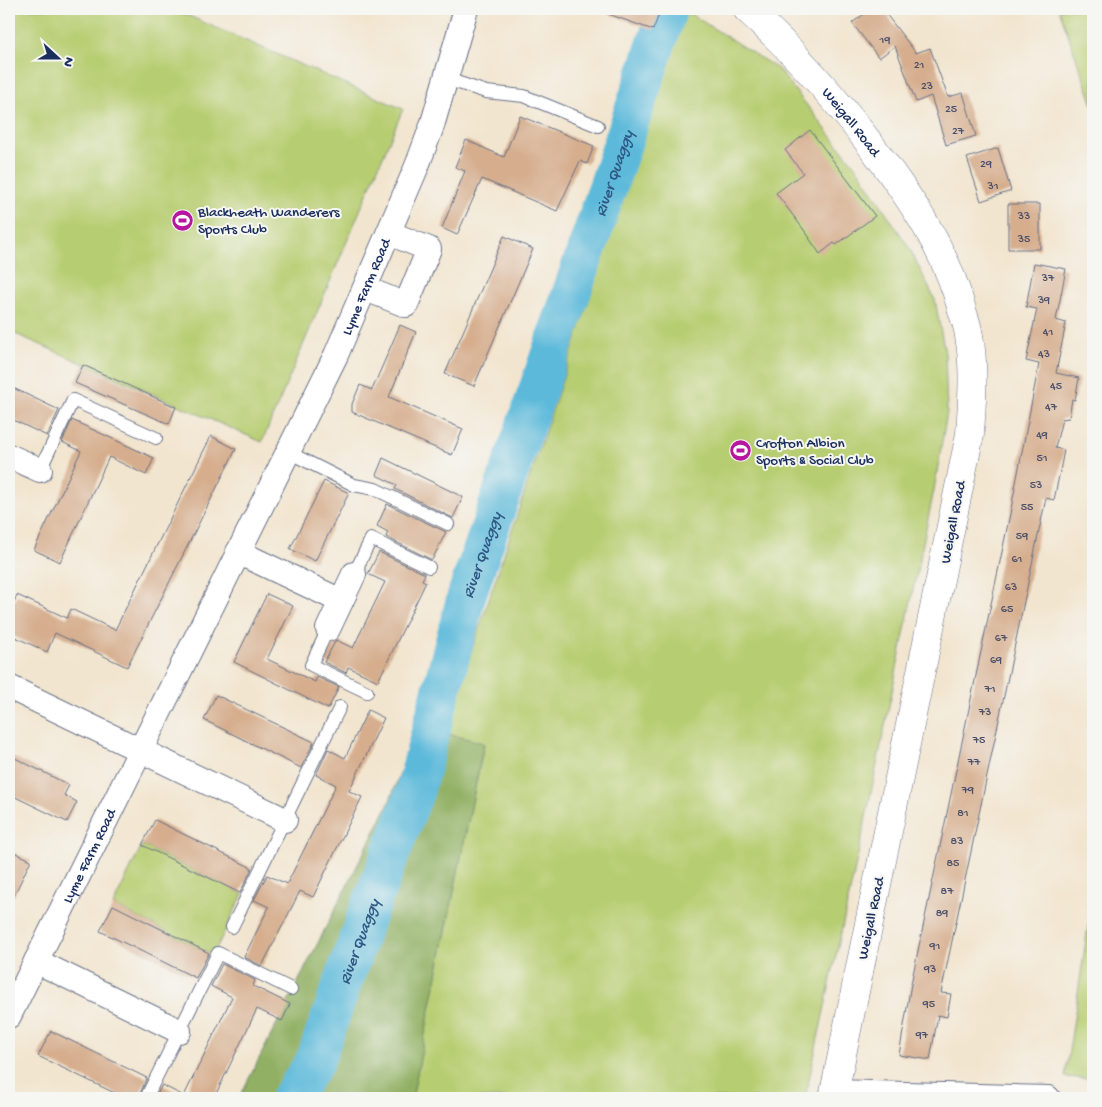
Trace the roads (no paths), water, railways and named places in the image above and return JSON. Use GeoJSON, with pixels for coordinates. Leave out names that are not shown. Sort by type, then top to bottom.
{"type":"FeatureCollection","features":[{"type":"Feature","properties":{"kind":"street","name":"Lyme Farm Road"},"geometry":{"type":"LineString","coordinates":[[9,1016],[336,355],[423,150],[466,9]]}},
{"type":"Feature","properties":{"kind":"street","name":"Weigall Road"},"geometry":{"type":"LineString","coordinates":[[747,9],[781,39],[842,107],[917,208],[939,248],[957,290],[969,335],[974,386],[970,434],[833,1095]]}},
{"type":"Feature","properties":{"kind":"street"},"geometry":{"type":"LineString","coordinates":[[366,288],[406,305],[410,297],[429,250],[389,233]]}},
{"type":"Feature","properties":{"kind":"street"},"geometry":{"type":"LineString","coordinates":[[9,456],[40,470]]}},
{"type":"Feature","properties":{"kind":"street"},"geometry":{"type":"LineString","coordinates":[[238,552],[341,601]]}},
{"type":"Feature","properties":{"kind":"street"},"geometry":{"type":"LineString","coordinates":[[328,629],[354,574]]}},
{"type":"Feature","properties":{"kind":"street"},"geometry":{"type":"LineString","coordinates":[[9,687],[285,820]]}},
{"type":"Feature","properties":{"kind":"street"},"geometry":{"type":"LineString","coordinates":[[36,962],[179,1031]]}},
{"type":"Feature","properties":{"kind":"street"},"geometry":{"type":"LineString","coordinates":[[833,1095],[1048,1098]]}},
{"type":"Feature","properties":{"kind":"lane"},"geometry":{"type":"LineString","coordinates":[[446,79],[486,92],[524,96],[598,126]]}},
{"type":"Feature","properties":{"kind":"lane"},"geometry":{"type":"LineString","coordinates":[[40,470],[73,400],[156,438]]}},
{"type":"Feature","properties":{"kind":"lane"},"geometry":{"type":"LineString","coordinates":[[288,452],[354,485],[375,489],[448,524]]}},
{"type":"Feature","properties":{"kind":"lane"},"geometry":{"type":"LineString","coordinates":[[354,574],[371,539],[429,566]]}},
{"type":"Feature","properties":{"kind":"lane"},"geometry":{"type":"LineString","coordinates":[[328,629],[311,665],[367,692]]}},
{"type":"Feature","properties":{"kind":"lane"},"geometry":{"type":"LineString","coordinates":[[232,928],[340,707]]}},
{"type":"Feature","properties":{"kind":"lane"},"geometry":{"type":"LineString","coordinates":[[146,1098],[218,953],[291,989]]}},
{"type":"Feature","properties":{"kind":"waterway","name":"River Quaggy"},"geometry":{"type":"LineString","coordinates":[[290,1098],[314,1063],[367,915],[415,791],[467,594],[668,9]]}},
{"type":"Feature","properties":{"kind":"place","name":"Blackheath Wanderers Sports Club"},"geometry":{"type":"Point","coordinates":[182,220]}},
{"type":"Feature","properties":{"kind":"place","name":"Crofton Albion Sports & Social Club"},"geometry":{"type":"Point","coordinates":[740,451]}}]}
